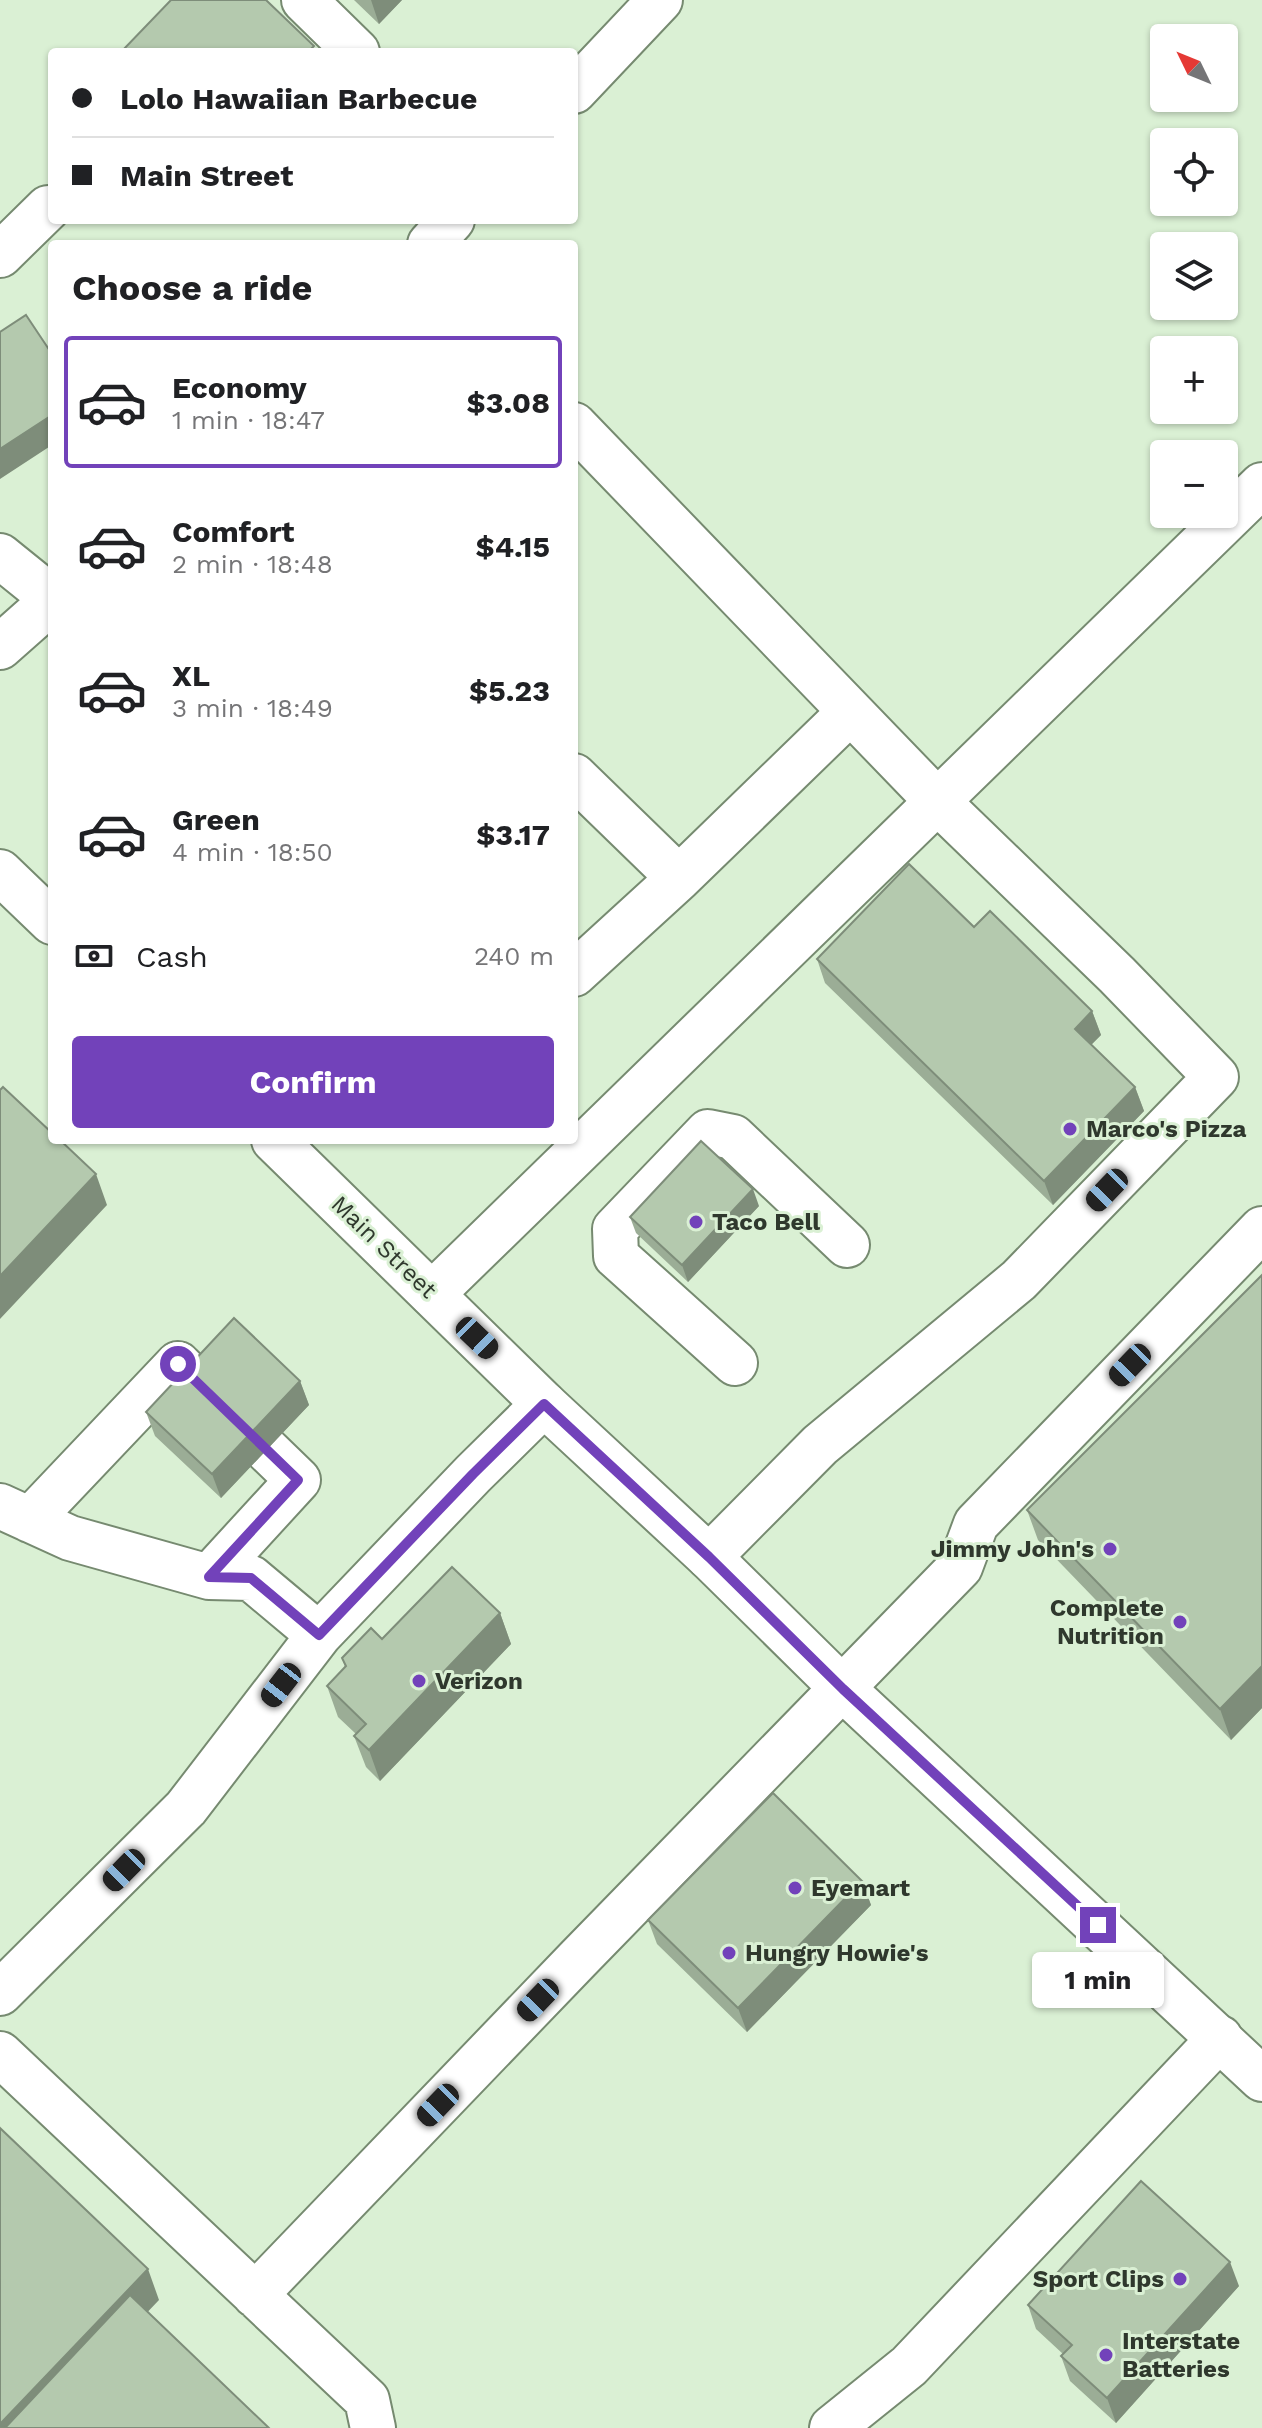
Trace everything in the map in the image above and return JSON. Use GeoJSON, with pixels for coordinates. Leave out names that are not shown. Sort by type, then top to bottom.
{"type":"FeatureCollection","features":[{"type":"Feature","properties":{"kind":"main road"},"geometry":{"type":"LineString","coordinates":[[304,0],[353,48]]}},
{"type":"Feature","properties":{"kind":"main road"},"geometry":{"type":"LineString","coordinates":[[578,87],[660,0]]}},
{"type":"Feature","properties":{"kind":"main road"},"geometry":{"type":"LineString","coordinates":[[0,255],[48,208]]}},
{"type":"Feature","properties":{"kind":"main road"},"geometry":{"type":"LineString","coordinates":[[434,240],[448,224]]}},
{"type":"Feature","properties":{"kind":"main road"},"geometry":{"type":"LineString","coordinates":[[578,429],[937,801],[1117,975],[1216,1077],[1019,1280],[820,1445],[709,1557]]}},
{"type":"Feature","properties":{"kind":"main road"},"geometry":{"type":"LineString","coordinates":[[432,1294],[1262,485]]}},
{"type":"Feature","properties":{"kind":"main road"},"geometry":{"type":"LineString","coordinates":[[0,556],[48,596]]}},
{"type":"Feature","properties":{"kind":"main road"},"geometry":{"type":"LineString","coordinates":[[0,647],[48,603]]}},
{"type":"Feature","properties":{"kind":"main road"},"geometry":{"type":"LineString","coordinates":[[578,970],[679,878],[850,712]]}},
{"type":"Feature","properties":{"kind":"main road"},"geometry":{"type":"LineString","coordinates":[[578,780],[679,878]]}},
{"type":"Feature","properties":{"kind":"main road"},"geometry":{"type":"LineString","coordinates":[[0,872],[48,918]]}},
{"type":"Feature","properties":{"kind":"main road"},"geometry":{"type":"LineString","coordinates":[[735,1363],[616,1256],[615,1229],[708,1132],[733,1137],[847,1245]]}},
{"type":"Feature","properties":{"kind":"main road","name":"Main Street"},"geometry":{"type":"LineString","coordinates":[[278,1144],[544,1404],[709,1557],[843,1689],[1262,2079]]}},
{"type":"Feature","properties":{"kind":"main road"},"geometry":{"type":"LineString","coordinates":[[255,2295],[960,1567],[976,1524],[1262,1229]]}},
{"type":"Feature","properties":{"kind":"main road"},"geometry":{"type":"LineString","coordinates":[[209,1577],[298,1480],[178,1364],[15,1513],[70,1538],[209,1577],[251,1578],[319,1635]]}},
{"type":"Feature","properties":{"kind":"main road"},"geometry":{"type":"LineString","coordinates":[[0,1993],[186,1808],[319,1635],[544,1404]]}},
{"type":"Feature","properties":{"kind":"main road"},"geometry":{"type":"LineString","coordinates":[[832,2428],[909,2366],[1220,2038]]}},
{"type":"Feature","properties":{"kind":"main road"},"geometry":{"type":"LineString","coordinates":[[0,2054],[367,2400],[373,2428]]}},
{"type":"Feature","properties":{"kind":"building"},"geometry":{"type":"Polygon","coordinates":[[[171,0],[266,0],[314,46],[312,48],[125,48],[171,0]]]}},
{"type":"Feature","properties":{"kind":"building"},"geometry":{"type":"Polygon","coordinates":[[[26,315],[48,348],[48,418],[0,449],[0,332],[26,315]]]}},
{"type":"Feature","properties":{"kind":"building"},"geometry":{"type":"Polygon","coordinates":[[[909,864],[974,927],[990,911],[1092,1011],[1075,1029],[1135,1087],[1044,1181],[817,959],[909,864]]]}},
{"type":"Feature","properties":{"kind":"building"},"geometry":{"type":"Polygon","coordinates":[[[3,1087],[48,1129],[48,1144],[64,1144],[96,1174],[0,1276],[0,1090],[3,1087]]]}},
{"type":"Feature","properties":{"kind":"building"},"geometry":{"type":"Polygon","coordinates":[[[701,1141],[753,1189],[682,1265],[630,1217],[701,1141]]]}},
{"type":"Feature","properties":{"kind":"building"},"geometry":{"type":"Polygon","coordinates":[[[1262,1275],[1262,1666],[1220,1709],[1027,1510],[1262,1275]]]}},
{"type":"Feature","properties":{"kind":"building"},"geometry":{"type":"Polygon","coordinates":[[[234,1318],[300,1381],[212,1474],[146,1412],[234,1318]]]}},
{"type":"Feature","properties":{"kind":"building"},"geometry":{"type":"Polygon","coordinates":[[[452,1567],[500,1613],[369,1750],[354,1736],[366,1724],[327,1686],[346,1666],[342,1658],[371,1628],[382,1639],[452,1567]]]}},
{"type":"Feature","properties":{"kind":"building"},"geometry":{"type":"Polygon","coordinates":[[[773,1793],[862,1881],[738,2008],[648,1920],[773,1793]]]}},
{"type":"Feature","properties":{"kind":"building"},"geometry":{"type":"Polygon","coordinates":[[[0,2128],[148,2269],[0,2424],[0,2128]]]}},
{"type":"Feature","properties":{"kind":"building"},"geometry":{"type":"Polygon","coordinates":[[[1141,2181],[1230,2262],[1107,2398],[1061,2356],[1072,2345],[1028,2305],[1141,2181]]]}},
{"type":"Feature","properties":{"kind":"building"},"geometry":{"type":"Polygon","coordinates":[[[130,2295],[269,2428],[5,2428],[130,2295]]]}},
{"type":"Feature","properties":{"kind":"place","name":"Marco's Pizza"},"geometry":{"type":"Point","coordinates":[1070,1129]}},
{"type":"Feature","properties":{"kind":"place","name":"Taco Bell"},"geometry":{"type":"Point","coordinates":[696,1222]}},
{"type":"Feature","properties":{"kind":"place","name":"Jimmy John's"},"geometry":{"type":"Point","coordinates":[1110,1549]}},
{"type":"Feature","properties":{"kind":"place","name":"Complete Nutrition"},"geometry":{"type":"Point","coordinates":[1180,1622]}},
{"type":"Feature","properties":{"kind":"place","name":"Verizon"},"geometry":{"type":"Point","coordinates":[419,1681]}},
{"type":"Feature","properties":{"kind":"place","name":"Eyemart"},"geometry":{"type":"Point","coordinates":[795,1888]}},
{"type":"Feature","properties":{"kind":"place","name":"Hungry Howie's"},"geometry":{"type":"Point","coordinates":[729,1953]}},
{"type":"Feature","properties":{"kind":"place","name":"Sport Clips"},"geometry":{"type":"Point","coordinates":[1180,2279]}},
{"type":"Feature","properties":{"kind":"place","name":"Interstate Batteries"},"geometry":{"type":"Point","coordinates":[1106,2355]}},
{"type":"Feature","properties":{"kind":"route"},"geometry":{"type":"LineString","coordinates":[[178,1364],[298,1480],[209,1577],[251,1578],[319,1635],[544,1404],[709,1557],[843,1689],[1098,1925]]}}]}
